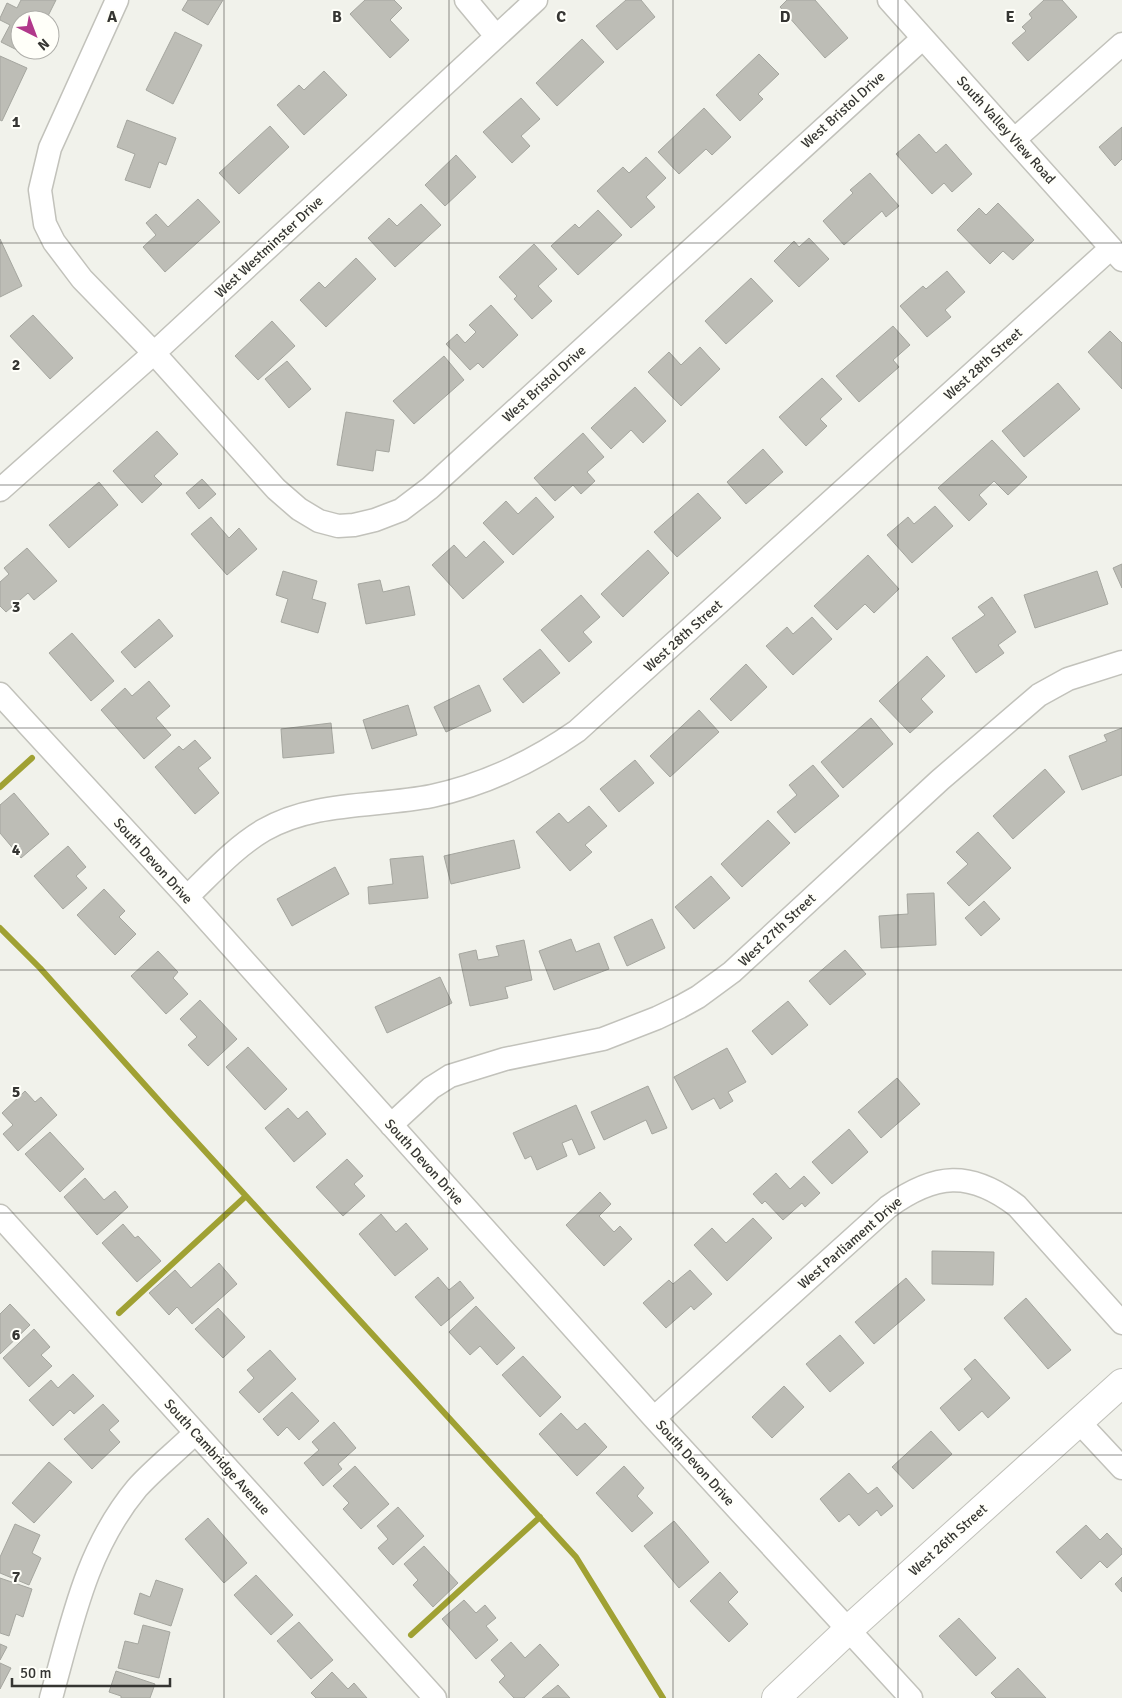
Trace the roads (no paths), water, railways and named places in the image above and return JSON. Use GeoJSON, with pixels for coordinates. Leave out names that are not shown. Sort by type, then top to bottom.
{"type":"FeatureCollection","features":[{"type":"Feature","properties":{"kind":"main road","name":"West 26th Street"},"geometry":{"type":"LineString","coordinates":[[776,1698],[848,1630],[1122,1383]]}},
{"type":"Feature","properties":{"kind":"street","name":"West Bristol Drive"},"geometry":{"type":"LineString","coordinates":[[117,0],[50,148],[40,190],[46,224],[54,242],[82,279],[154,353],[276,489],[299,510],[319,521],[338,526],[354,526],[401,510],[430,488],[923,38]]}},
{"type":"Feature","properties":{"kind":"street"},"geometry":{"type":"LineString","coordinates":[[466,0],[496,36]]}},
{"type":"Feature","properties":{"kind":"street","name":"West Westminster Drive"},"geometry":{"type":"LineString","coordinates":[[0,490],[154,353],[536,0]]}},
{"type":"Feature","properties":{"kind":"street","name":"South Valley View Road"},"geometry":{"type":"LineString","coordinates":[[889,0],[1117,254]]}},
{"type":"Feature","properties":{"kind":"street"},"geometry":{"type":"LineString","coordinates":[[1015,139],[1122,44]]}},
{"type":"Feature","properties":{"kind":"street","name":"West 28th Street"},"geometry":{"type":"LineString","coordinates":[[186,897],[244,844],[264,830],[280,822],[343,806],[431,796],[482,781],[524,762],[558,744],[577,731],[1117,254]]}},
{"type":"Feature","properties":{"kind":"street","name":"West 27th Street"},"geometry":{"type":"LineString","coordinates":[[391,1125],[431,1088],[450,1076],[505,1059],[603,1039],[657,1018],[698,997],[732,972],[940,780],[1033,700],[1068,679],[1122,662]]}},
{"type":"Feature","properties":{"kind":"street","name":"South Devon Drive"},"geometry":{"type":"LineString","coordinates":[[0,694],[186,897],[654,1418],[912,1698]]}},
{"type":"Feature","properties":{"kind":"street","name":"West Parliament Drive"},"geometry":{"type":"LineString","coordinates":[[654,1418],[888,1207],[905,1194],[935,1182],[966,1181],[981,1184],[1000,1193],[1017,1206],[1122,1323]]}},
{"type":"Feature","properties":{"kind":"street","name":"South Cambridge Avenue"},"geometry":{"type":"LineString","coordinates":[[1,1219],[435,1698]]}},
{"type":"Feature","properties":{"kind":"street"},"geometry":{"type":"LineString","coordinates":[[1079,1422],[1122,1468]]}},
{"type":"Feature","properties":{"kind":"street"},"geometry":{"type":"LineString","coordinates":[[51,1698],[84,1582],[98,1549],[138,1487],[195,1433]]}},
{"type":"Feature","properties":{"kind":"waterway"},"geometry":{"type":"LineString","coordinates":[[0,787],[32,758]]}},
{"type":"Feature","properties":{"kind":"waterway"},"geometry":{"type":"LineString","coordinates":[[0,928],[40,968],[576,1557],[663,1698]]}},
{"type":"Feature","properties":{"kind":"waterway"},"geometry":{"type":"LineString","coordinates":[[119,1313],[246,1196]]}},
{"type":"Feature","properties":{"kind":"waterway"},"geometry":{"type":"LineString","coordinates":[[411,1635],[540,1517]]}}]}
